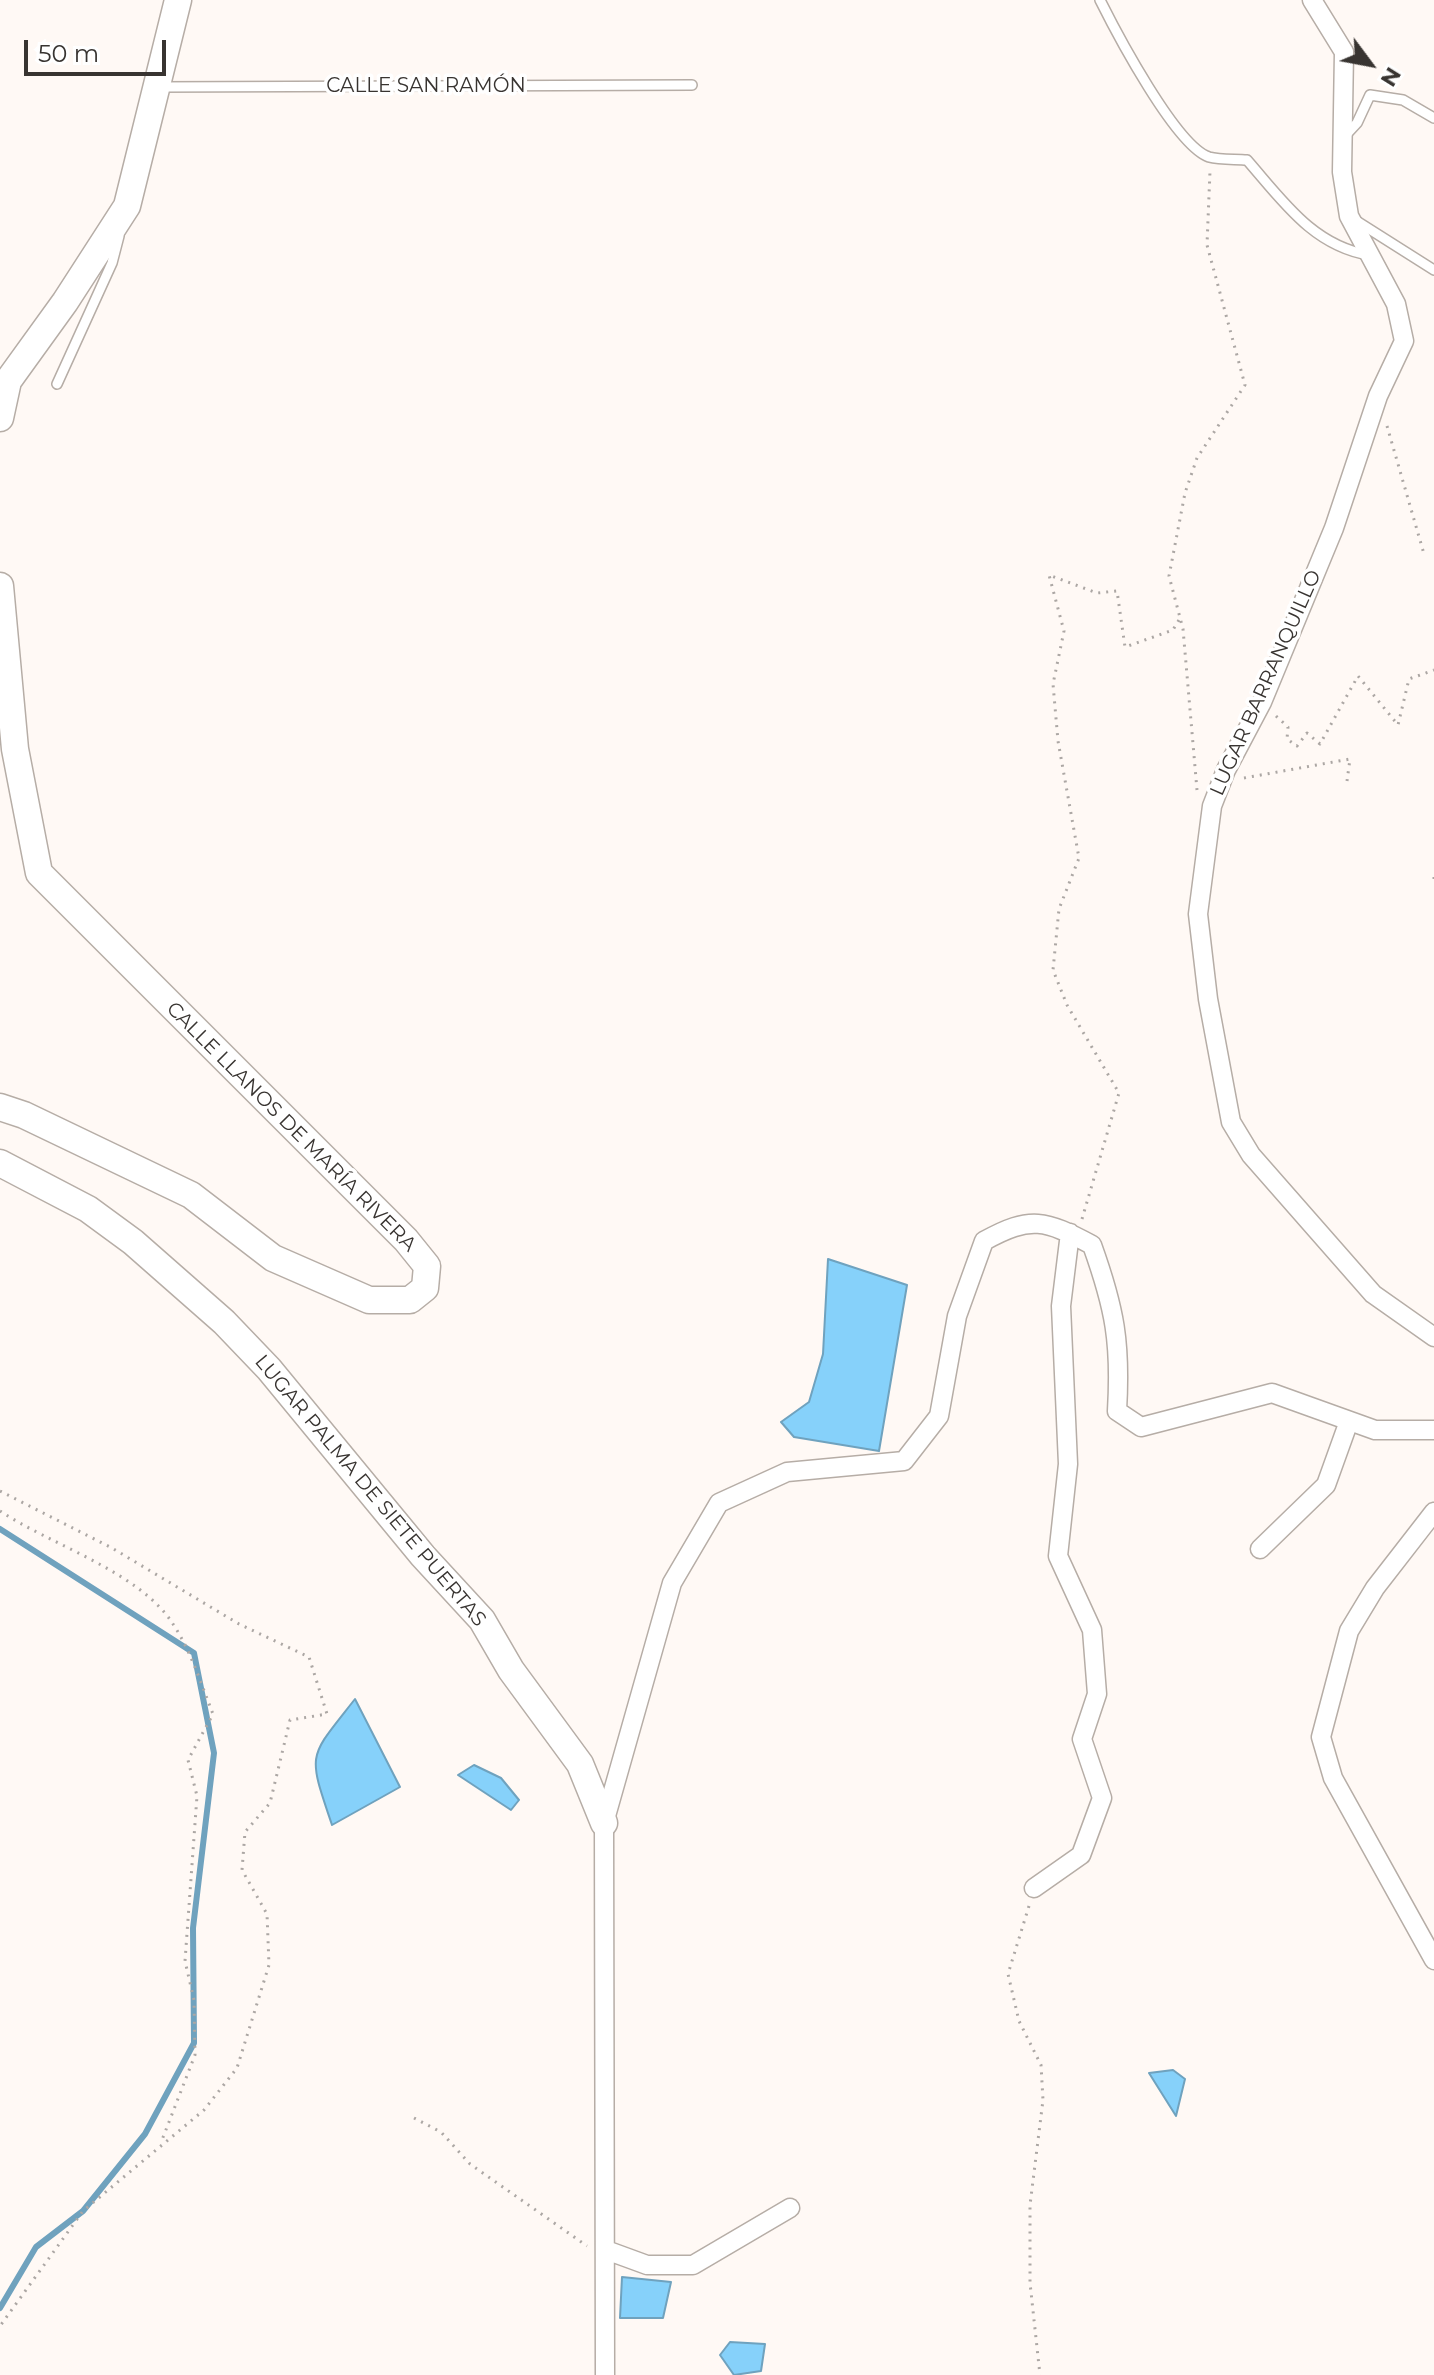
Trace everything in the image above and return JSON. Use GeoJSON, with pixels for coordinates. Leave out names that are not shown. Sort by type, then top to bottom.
{"type":"FeatureCollection","features":[{"type":"Feature","properties":{"kind":"street"},"geometry":{"type":"LineString","coordinates":[[0,418],[8,381],[65,302],[127,206],[159,87],[178,0]]}},
{"type":"Feature","properties":{"kind":"street","name":"LUGAR BARRANQUILLO"},"geometry":{"type":"LineString","coordinates":[[1312,0],[1344,52],[1342,172],[1349,216],[1396,304],[1404,341],[1378,396],[1334,528],[1262,702],[1226,770],[1212,806],[1198,914],[1208,999],[1231,1122],[1251,1155],[1363,1283],[1434,1337]]}},
{"type":"Feature","properties":{"kind":"street","name":"CALLE LLANOS DE MARÍA RIVERA"},"geometry":{"type":"LineString","coordinates":[[0,586],[15,749],[39,873],[406,1240],[427,1266],[425,1288],[410,1300],[369,1300],[273,1258],[191,1195],[24,1115],[0,1107]]}},
{"type":"Feature","properties":{"kind":"street","name":"LUGAR PALMA DE SIETE PUERTAS"},"geometry":{"type":"LineString","coordinates":[[0,1163],[88,1209],[133,1242],[224,1322],[269,1369],[423,1556],[482,1620],[511,1670],[580,1764],[604,1823],[605,2375]]}},
{"type":"Feature","properties":{"kind":"street"},"geometry":{"type":"LineString","coordinates":[[604,1823],[672,1583],[719,1503],[787,1472],[904,1461],[939,1416],[957,1316],[984,1241],[1016,1223],[1054,1225],[1092,1245],[1113,1304],[1120,1363],[1117,1411],[1141,1427],[1272,1393],[1375,1430],[1434,1430]]}},
{"type":"Feature","properties":{"kind":"street"},"geometry":{"type":"LineString","coordinates":[[1034,1888],[1081,1855],[1102,1798],[1082,1739],[1097,1694],[1092,1630],[1058,1556],[1068,1464],[1061,1306],[1074,1236]]}},
{"type":"Feature","properties":{"kind":"street"},"geometry":{"type":"LineString","coordinates":[[1260,1549],[1326,1485],[1349,1421]]}},
{"type":"Feature","properties":{"kind":"street"},"geometry":{"type":"LineString","coordinates":[[1432,1516],[1375,1588],[1349,1631],[1321,1737],[1333,1778],[1434,1960]]}},
{"type":"Feature","properties":{"kind":"street"},"geometry":{"type":"LineString","coordinates":[[606,2250],[647,2265],[693,2265],[790,2208]]}},
{"type":"Feature","properties":{"kind":"lane"},"geometry":{"type":"LineString","coordinates":[[1100,0],[1126,52],[1182,138],[1208,157],[1247,160],[1307,229],[1348,252],[1369,255]]}},
{"type":"Feature","properties":{"kind":"lane","name":"CALLE SAN RAMÓN"},"geometry":{"type":"LineString","coordinates":[[159,87],[692,85]]}},
{"type":"Feature","properties":{"kind":"lane"},"geometry":{"type":"LineString","coordinates":[[1344,137],[1357,123],[1370,95],[1403,100],[1434,118]]}},
{"type":"Feature","properties":{"kind":"lane"},"geometry":{"type":"LineString","coordinates":[[57,384],[112,263],[127,206]]}},
{"type":"Feature","properties":{"kind":"lane"},"geometry":{"type":"LineString","coordinates":[[1349,216],[1434,270]]}},
{"type":"Feature","properties":{"kind":"path"},"geometry":{"type":"LineString","coordinates":[[1208,157],[1207,245],[1245,385],[1197,458],[1185,493],[1169,576],[1180,618],[1199,804],[1212,806]]}},
{"type":"Feature","properties":{"kind":"path"},"geometry":{"type":"LineString","coordinates":[[1378,396],[1424,554]]}},
{"type":"Feature","properties":{"kind":"path"},"geometry":{"type":"LineString","coordinates":[[1074,1236],[1119,1093],[1067,1005],[1053,970],[1059,909],[1079,858],[1058,741],[1053,684],[1064,631],[1049,575],[1097,593],[1117,591],[1125,647],[1173,630],[1180,618]]}},
{"type":"Feature","properties":{"kind":"path"},"geometry":{"type":"LineString","coordinates":[[1262,702],[1288,727],[1287,739],[1297,746],[1307,733],[1320,744],[1358,676],[1398,725],[1409,679],[1434,670]]}},
{"type":"Feature","properties":{"kind":"path"},"geometry":{"type":"LineString","coordinates":[[1226,770],[1244,778],[1350,759],[1347,781]]}},
{"type":"Feature","properties":{"kind":"path"},"geometry":{"type":"LineString","coordinates":[[0,1491],[112,1548],[239,1624],[309,1657],[327,1714],[290,1720],[270,1803],[245,1832],[242,1870],[267,1914],[269,1965],[237,2068],[204,2110],[83,2211],[0,2326]]}},
{"type":"Feature","properties":{"kind":"path"},"geometry":{"type":"LineString","coordinates":[[0,1511],[44,1538],[124,1577],[173,1622],[213,1714],[188,1760],[197,1796],[185,1961],[194,2000],[195,2055],[161,2143]]}},
{"type":"Feature","properties":{"kind":"path"},"geometry":{"type":"LineString","coordinates":[[1034,1888],[1008,1974],[1019,2021],[1041,2065],[1043,2100],[1030,2205],[1030,2268],[1040,2375]]}},
{"type":"Feature","properties":{"kind":"path"},"geometry":{"type":"LineString","coordinates":[[414,2118],[441,2132],[470,2164],[583,2245],[606,2250]]}},
{"type":"Feature","properties":{"kind":"water"},"geometry":{"type":"Polygon","coordinates":[[[828,1259],[907,1285],[879,1451],[794,1437],[781,1422],[809,1402],[823,1354],[828,1259]]]}},
{"type":"Feature","properties":{"kind":"water"},"geometry":{"type":"Polygon","coordinates":[[[355,1699],[400,1787],[332,1825],[318,1783],[316,1757],[328,1734],[355,1699]]]}},
{"type":"Feature","properties":{"kind":"water"},"geometry":{"type":"Polygon","coordinates":[[[474,1765],[501,1778],[519,1800],[511,1810],[458,1775],[474,1765]]]}},
{"type":"Feature","properties":{"kind":"water"},"geometry":{"type":"Polygon","coordinates":[[[1173,2070],[1185,2079],[1176,2116],[1149,2073],[1173,2070]]]}},
{"type":"Feature","properties":{"kind":"water"},"geometry":{"type":"Polygon","coordinates":[[[622,2277],[671,2282],[663,2318],[620,2318],[622,2277]]]}},
{"type":"Feature","properties":{"kind":"water"},"geometry":{"type":"Polygon","coordinates":[[[730,2342],[765,2344],[761,2371],[734,2375],[720,2355],[730,2342]]]}},
{"type":"Feature","properties":{"kind":"waterway"},"geometry":{"type":"LineString","coordinates":[[0,1529],[194,1653],[214,1753],[193,1928],[194,2043],[145,2134],[83,2211],[36,2247],[0,2308]]}}]}
